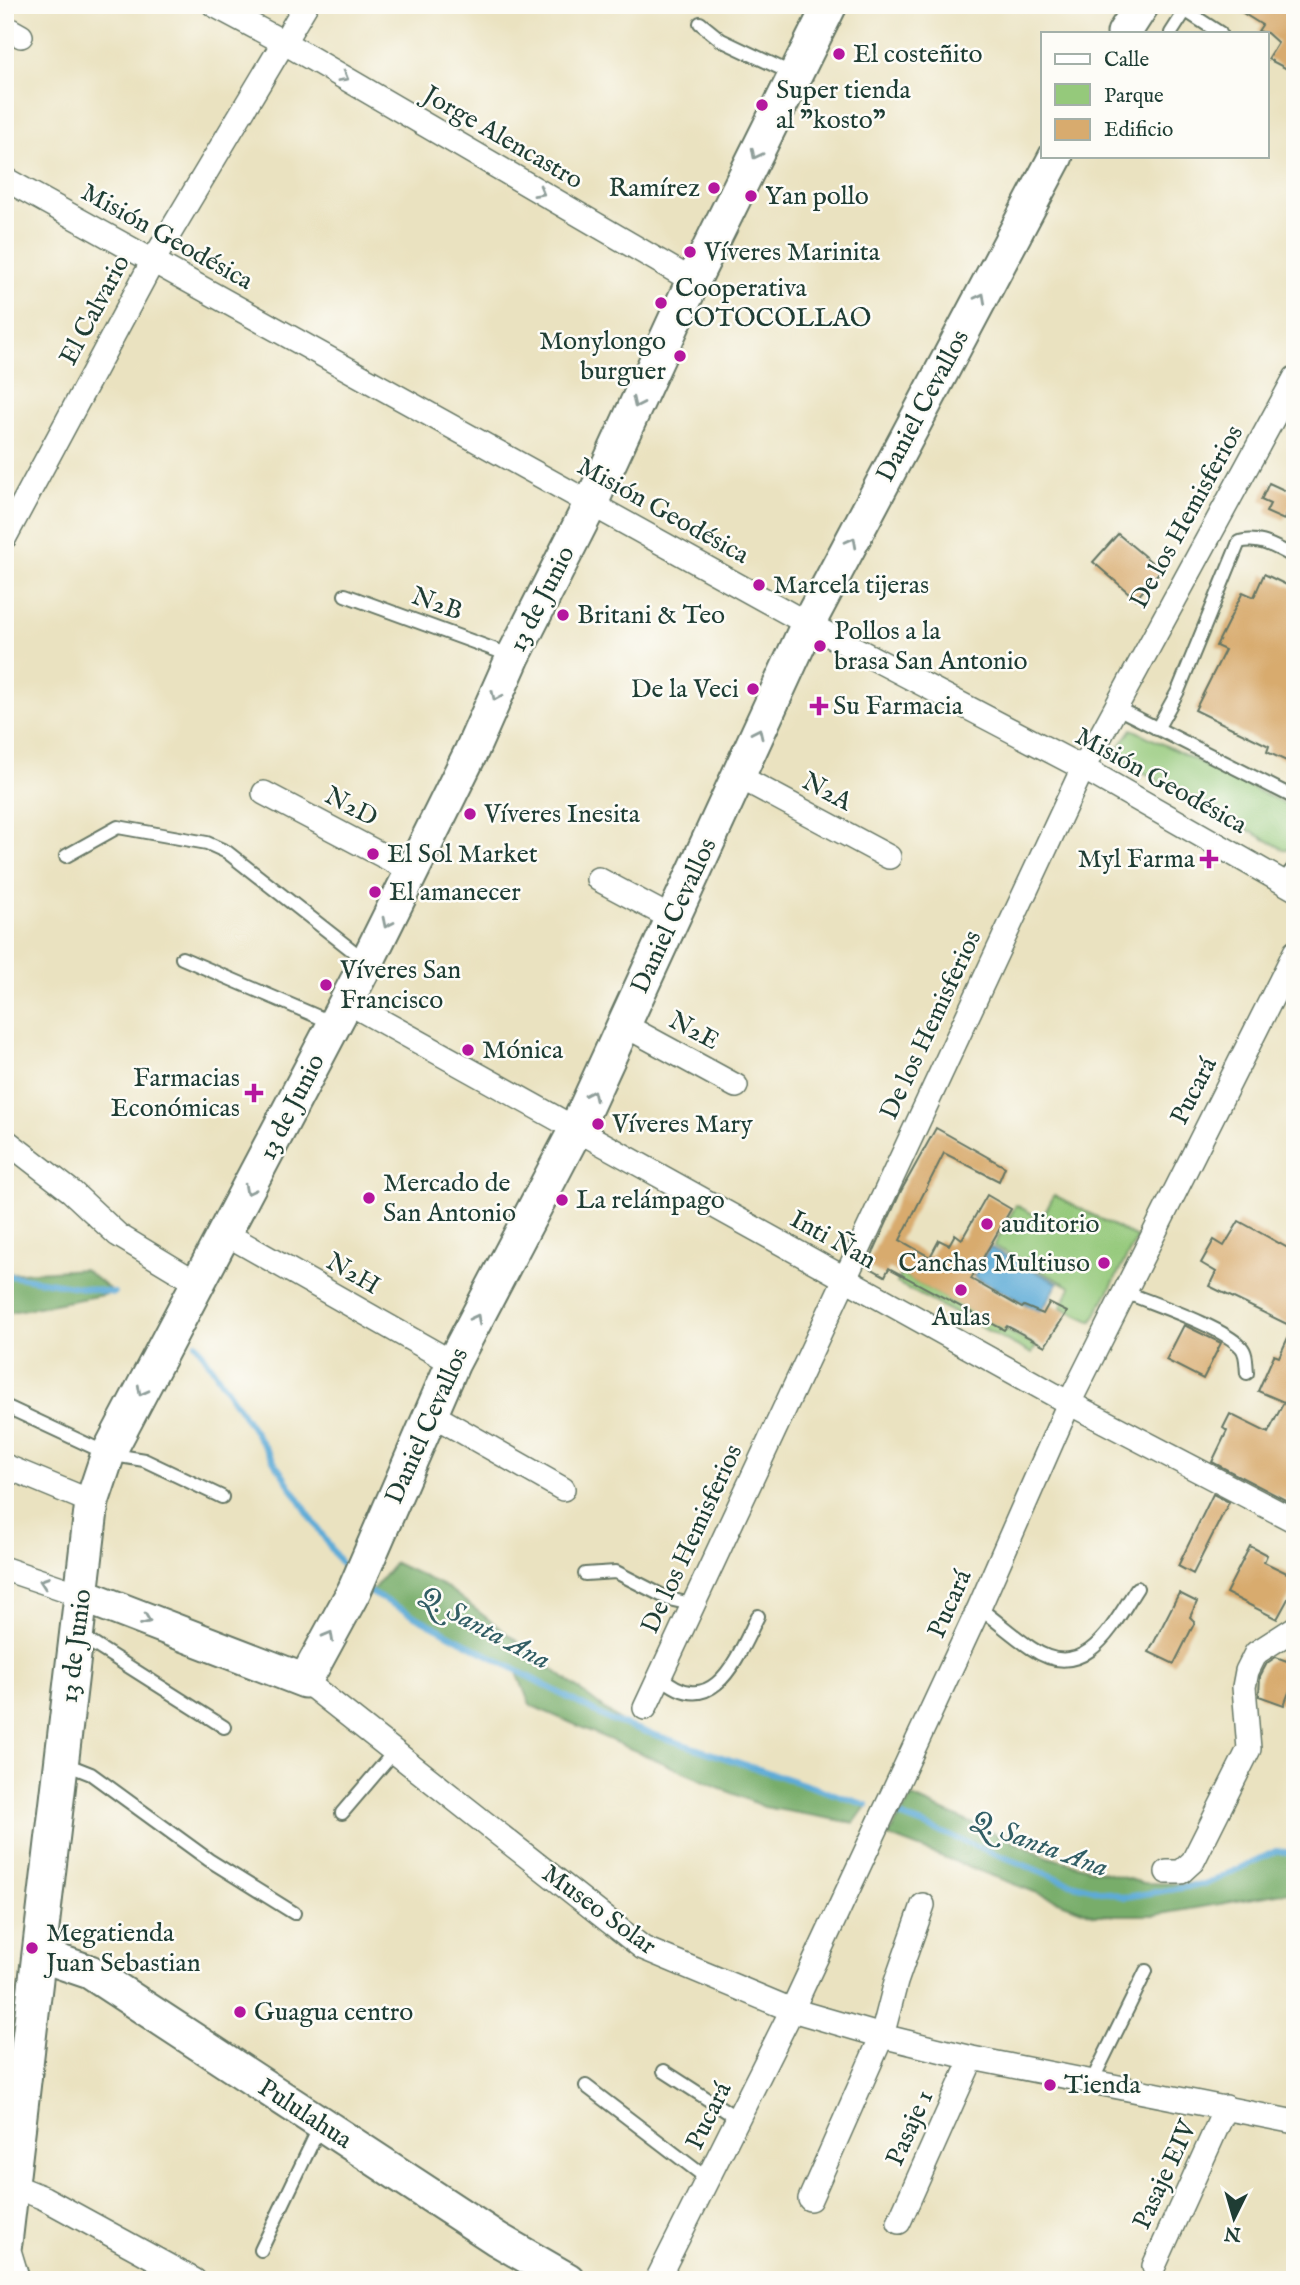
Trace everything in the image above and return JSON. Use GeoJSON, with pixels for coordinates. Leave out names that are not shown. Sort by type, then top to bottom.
{"type":"FeatureCollection","features":[{"type":"Feature","properties":{"kind":"street","name":"Jorge Alencastro"},"geometry":{"type":"LineString","coordinates":[[214,5],[285,43],[693,281]]}},
{"type":"Feature","properties":{"kind":"street","name":"El Calvario"},"geometry":{"type":"LineString","coordinates":[[5,537],[153,261],[306,5]]}},
{"type":"Feature","properties":{"kind":"street","name":"13 de Junio"},"geometry":{"type":"LineString","coordinates":[[19,2279],[6,2239],[92,1502],[108,1454],[367,962],[471,752],[513,657],[591,503],[693,281],[830,5]]}},
{"type":"Feature","properties":{"kind":"street","name":"Daniel Cevallos"},"geometry":{"type":"LineString","coordinates":[[305,1681],[354,1591],[433,1415],[453,1363],[575,1131],[808,624],[1055,158]]}},
{"type":"Feature","properties":{"kind":"street","name":"Misión Geodésica"},"geometry":{"type":"LineString","coordinates":[[5,179],[808,624],[1291,879]]}},
{"type":"Feature","properties":{"kind":"street","name":"De los Hemisferios"},"geometry":{"type":"LineString","coordinates":[[645,1708],[691,1604],[1083,768],[1295,378]]}},
{"type":"Feature","properties":{"kind":"street","name":"N2A"},"geometry":{"type":"LineString","coordinates":[[738,776],[889,857]]}},
{"type":"Feature","properties":{"kind":"street","name":"N2D"},"geometry":{"type":"LineString","coordinates":[[264,793],[412,871]]}},
{"type":"Feature","properties":{"kind":"street"},"geometry":{"type":"LineString","coordinates":[[598,879],[673,919]]}},
{"type":"Feature","properties":{"kind":"street","name":"Pucará"},"geometry":{"type":"LineString","coordinates":[[657,2280],[740,2120],[792,2010],[979,1608],[1069,1403],[1295,952]]}},
{"type":"Feature","properties":{"kind":"street","name":"Inti Ñan"},"geometry":{"type":"LineString","coordinates":[[341,1013],[575,1131],[1069,1403],[1295,1521]]}},
{"type":"Feature","properties":{"kind":"street","name":"N2E"},"geometry":{"type":"LineString","coordinates":[[624,1025],[736,1086]]}},
{"type":"Feature","properties":{"kind":"street"},"geometry":{"type":"LineString","coordinates":[[5,1140],[72,1192],[118,1235],[199,1284]]}},
{"type":"Feature","properties":{"kind":"street","name":"N2H"},"geometry":{"type":"LineString","coordinates":[[226,1234],[453,1363]]}},
{"type":"Feature","properties":{"kind":"street"},"geometry":{"type":"LineString","coordinates":[[433,1415],[563,1489]]}},
{"type":"Feature","properties":{"kind":"street"},"geometry":{"type":"LineString","coordinates":[[5,1466],[92,1502]]}},
{"type":"Feature","properties":{"kind":"street","name":"Museo Solar"},"geometry":{"type":"LineString","coordinates":[[5,1569],[82,1595],[305,1681],[643,1948],[792,2010],[883,2035],[972,2058],[1295,2122]]}},
{"type":"Feature","properties":{"kind":"street"},"geometry":{"type":"LineString","coordinates":[[1167,1872],[1181,1872],[1193,1861],[1249,1749],[1244,1687],[1247,1671],[1256,1653],[1295,1628]]}},
{"type":"Feature","properties":{"kind":"street"},"geometry":{"type":"LineString","coordinates":[[810,2199],[883,2035],[897,1982],[923,1905]]}},
{"type":"Feature","properties":{"kind":"street","name":"Pululahua"},"geometry":{"type":"LineString","coordinates":[[40,1955],[90,1972],[498,2239],[568,2280]]}},
{"type":"Feature","properties":{"kind":"street","name":"Pasaje 1"},"geometry":{"type":"LineString","coordinates":[[898,2222],[972,2058]]}},
{"type":"Feature","properties":{"kind":"street","name":"Pasaje EIV"},"geometry":{"type":"LineString","coordinates":[[1154,2266],[1226,2107]]}},
{"type":"Feature","properties":{"kind":"street"},"geometry":{"type":"LineString","coordinates":[[14,2186],[56,2205],[194,2280]]}},
{"type":"Feature","properties":{"kind":"lane"},"geometry":{"type":"LineString","coordinates":[[1172,32],[1187,8],[1219,32]]}},
{"type":"Feature","properties":{"kind":"lane"},"geometry":{"type":"LineString","coordinates":[[700,23],[721,40],[796,75]]}},
{"type":"Feature","properties":{"kind":"lane"},"geometry":{"type":"LineString","coordinates":[[1157,729],[1178,691],[1239,541],[1251,538],[1263,541],[1295,557]]}},
{"type":"Feature","properties":{"kind":"lane","name":"N2B"},"geometry":{"type":"LineString","coordinates":[[345,595],[513,657]]}},
{"type":"Feature","properties":{"kind":"lane"},"geometry":{"type":"LineString","coordinates":[[1115,707],[1295,798]]}},
{"type":"Feature","properties":{"kind":"lane"},"geometry":{"type":"LineString","coordinates":[[66,856],[118,827],[207,843],[228,852],[367,962]]}},
{"type":"Feature","properties":{"kind":"lane"},"geometry":{"type":"LineString","coordinates":[[182,958],[341,1013]]}},
{"type":"Feature","properties":{"kind":"lane"},"geometry":{"type":"LineString","coordinates":[[1125,1292],[1205,1326],[1240,1346],[1245,1353],[1247,1373]]}},
{"type":"Feature","properties":{"kind":"lane"},"geometry":{"type":"LineString","coordinates":[[5,1406],[108,1454],[144,1460],[222,1497]]}},
{"type":"Feature","properties":{"kind":"lane"},"geometry":{"type":"LineString","coordinates":[[585,1574],[616,1572],[669,1599],[691,1604]]}},
{"type":"Feature","properties":{"kind":"lane"},"geometry":{"type":"LineString","coordinates":[[979,1608],[1034,1650],[1062,1660],[1080,1657],[1104,1640],[1137,1588]]}},
{"type":"Feature","properties":{"kind":"lane"},"geometry":{"type":"LineString","coordinates":[[660,1675],[670,1685],[691,1692],[711,1688],[726,1678],[758,1616]]}},
{"type":"Feature","properties":{"kind":"lane"},"geometry":{"type":"LineString","coordinates":[[78,1634],[224,1727]]}},
{"type":"Feature","properties":{"kind":"lane"},"geometry":{"type":"LineString","coordinates":[[342,1814],[394,1752]]}},
{"type":"Feature","properties":{"kind":"lane"},"geometry":{"type":"LineString","coordinates":[[63,1763],[91,1774],[209,1860],[294,1913]]}},
{"type":"Feature","properties":{"kind":"lane"},"geometry":{"type":"LineString","coordinates":[[1092,2081],[1146,1971]]}},
{"type":"Feature","properties":{"kind":"lane"},"geometry":{"type":"LineString","coordinates":[[664,2071],[740,2120]]}},
{"type":"Feature","properties":{"kind":"lane"},"geometry":{"type":"LineString","coordinates":[[586,2086],[709,2180]]}},
{"type":"Feature","properties":{"kind":"lane"},"geometry":{"type":"LineString","coordinates":[[261,2250],[321,2124]]}},
{"type":"Feature","properties":{"kind":"green space"},"geometry":{"type":"Polygon","coordinates":[[[1132,729],[1295,809],[1295,843],[1290,850],[1283,849],[1117,758],[1119,747],[1132,729]]]}},
{"type":"Feature","properties":{"kind":"green space"},"geometry":{"type":"Polygon","coordinates":[[[1054,1195],[1137,1238],[1092,1322],[1061,1307],[1071,1287],[994,1246],[1016,1205],[1042,1219],[1054,1195]]]}},
{"type":"Feature","properties":{"kind":"green space"},"geometry":{"type":"Polygon","coordinates":[[[84,1269],[114,1293],[5,1313],[5,1274],[84,1269]]]}},
{"type":"Feature","properties":{"kind":"green space"},"geometry":{"type":"Polygon","coordinates":[[[901,1274],[1036,1346],[1032,1354],[897,1283],[901,1274]]]}},
{"type":"Feature","properties":{"kind":"green space"},"geometry":{"type":"Polygon","coordinates":[[[395,1563],[448,1588],[625,1725],[867,1805],[854,1823],[764,1807],[530,1705],[516,1670],[370,1593],[395,1563]]]}},
{"type":"Feature","properties":{"kind":"green space"},"geometry":{"type":"Polygon","coordinates":[[[912,1797],[1048,1857],[1143,1883],[1206,1884],[1276,1851],[1295,1853],[1295,1891],[1155,1915],[1095,1915],[888,1836],[912,1797]]]}},
{"type":"Feature","properties":{"kind":"water"},"geometry":{"type":"Polygon","coordinates":[[[989,1247],[1058,1283],[1041,1312],[974,1277],[989,1247]]]}},
{"type":"Feature","properties":{"kind":"building"},"geometry":{"type":"Polygon","coordinates":[[[1230,5],[1295,5],[1295,62],[1289,70],[1268,59],[1278,43],[1268,32],[1258,31],[1262,25],[1230,5]]]}},
{"type":"Feature","properties":{"kind":"building"},"geometry":{"type":"Polygon","coordinates":[[[1269,483],[1295,495],[1284,520],[1266,512],[1270,504],[1261,500],[1269,483]]]}},
{"type":"Feature","properties":{"kind":"building"},"geometry":{"type":"Polygon","coordinates":[[[1118,534],[1161,570],[1136,599],[1093,562],[1118,534]]]}},
{"type":"Feature","properties":{"kind":"building"},"geometry":{"type":"Polygon","coordinates":[[[1264,574],[1295,589],[1295,765],[1267,752],[1269,746],[1195,710],[1225,650],[1216,646],[1243,592],[1254,597],[1264,574]]]}},
{"type":"Feature","properties":{"kind":"building"},"geometry":{"type":"Polygon","coordinates":[[[936,1128],[1005,1167],[999,1181],[944,1153],[900,1240],[930,1257],[939,1240],[949,1245],[955,1234],[962,1239],[987,1195],[1011,1209],[971,1279],[1022,1308],[1024,1306],[1043,1314],[1049,1303],[1067,1312],[1045,1346],[1007,1326],[1004,1330],[889,1268],[885,1276],[867,1266],[901,1191],[936,1128]]]}},
{"type":"Feature","properties":{"kind":"building"},"geometry":{"type":"Polygon","coordinates":[[[1239,1221],[1295,1252],[1295,1505],[1212,1462],[1227,1431],[1223,1428],[1230,1414],[1268,1433],[1284,1402],[1258,1391],[1274,1355],[1279,1357],[1293,1327],[1209,1286],[1216,1272],[1201,1263],[1214,1240],[1224,1246],[1239,1221]]]}},
{"type":"Feature","properties":{"kind":"building"},"geometry":{"type":"Polygon","coordinates":[[[1184,1325],[1221,1343],[1203,1379],[1166,1360],[1184,1325]]]}},
{"type":"Feature","properties":{"kind":"building"},"geometry":{"type":"Polygon","coordinates":[[[1213,1494],[1229,1502],[1193,1574],[1178,1566],[1213,1494]]]}},
{"type":"Feature","properties":{"kind":"building"},"geometry":{"type":"Polygon","coordinates":[[[1250,1546],[1267,1555],[1264,1562],[1295,1577],[1295,1586],[1277,1619],[1226,1593],[1250,1546]]]}},
{"type":"Feature","properties":{"kind":"building"},"geometry":{"type":"Polygon","coordinates":[[[1179,1593],[1197,1602],[1190,1617],[1195,1622],[1174,1664],[1149,1652],[1179,1593]]]}},
{"type":"Feature","properties":{"kind":"building"},"geometry":{"type":"Polygon","coordinates":[[[1276,1657],[1295,1664],[1295,1677],[1284,1705],[1259,1696],[1260,1676],[1267,1663],[1276,1657]]]}},
{"type":"Feature","properties":{"kind":"waterway","name":"Q. Santa Ana"},"geometry":{"type":"LineString","coordinates":[[5,1275],[114,1293]]}},
{"type":"Feature","properties":{"kind":"waterway","name":"Q. Santa Ana"},"geometry":{"type":"LineString","coordinates":[[196,1343],[350,1577]]}},
{"type":"Feature","properties":{"kind":"waterway","name":"Q. Santa Ana"},"geometry":{"type":"LineString","coordinates":[[366,1590],[610,1720],[867,1805]]}},
{"type":"Feature","properties":{"kind":"waterway","name":"Q. Santa Ana"},"geometry":{"type":"LineString","coordinates":[[890,1812],[1067,1882],[1125,1897],[1206,1884],[1276,1851],[1295,1853]]}},
{"type":"Feature","properties":{"kind":"place","name":"El costeñito"},"geometry":{"type":"Point","coordinates":[839,54]}},
{"type":"Feature","properties":{"kind":"place","name":"Super tienda al \"kosto\""},"geometry":{"type":"Point","coordinates":[762,105]}},
{"type":"Feature","properties":{"kind":"place","name":"Ramírez"},"geometry":{"type":"Point","coordinates":[714,188]}},
{"type":"Feature","properties":{"kind":"place","name":"Yan pollo"},"geometry":{"type":"Point","coordinates":[751,196]}},
{"type":"Feature","properties":{"kind":"place","name":"Víveres Marinita"},"geometry":{"type":"Point","coordinates":[690,252]}},
{"type":"Feature","properties":{"kind":"place","name":"Cooperativa COTOCOLLAO"},"geometry":{"type":"Point","coordinates":[661,303]}},
{"type":"Feature","properties":{"kind":"place","name":"Monylongo burguer"},"geometry":{"type":"Point","coordinates":[680,356]}},
{"type":"Feature","properties":{"kind":"place","name":"Marcela tijeras"},"geometry":{"type":"Point","coordinates":[759,585]}},
{"type":"Feature","properties":{"kind":"place","name":"Britani & Teo"},"geometry":{"type":"Point","coordinates":[563,615]}},
{"type":"Feature","properties":{"kind":"place","name":"Pollos a la brasa San Antonio"},"geometry":{"type":"Point","coordinates":[820,646]}},
{"type":"Feature","properties":{"kind":"place","name":"De la Veci"},"geometry":{"type":"Point","coordinates":[753,689]}},
{"type":"Feature","properties":{"kind":"place","name":"Su Farmacia"},"geometry":{"type":"Point","coordinates":[819,706]}},
{"type":"Feature","properties":{"kind":"place","name":"Víveres Inesita"},"geometry":{"type":"Point","coordinates":[470,814]}},
{"type":"Feature","properties":{"kind":"place","name":"El Sol Market"},"geometry":{"type":"Point","coordinates":[373,854]}},
{"type":"Feature","properties":{"kind":"place","name":"Myl Farma"},"geometry":{"type":"Point","coordinates":[1209,859]}},
{"type":"Feature","properties":{"kind":"place","name":"El amanecer"},"geometry":{"type":"Point","coordinates":[375,892]}},
{"type":"Feature","properties":{"kind":"place","name":"Víveres San Francisco"},"geometry":{"type":"Point","coordinates":[326,985]}},
{"type":"Feature","properties":{"kind":"place","name":"Mónica"},"geometry":{"type":"Point","coordinates":[468,1050]}},
{"type":"Feature","properties":{"kind":"place","name":"Farmacias Económicas"},"geometry":{"type":"Point","coordinates":[254,1093]}},
{"type":"Feature","properties":{"kind":"place","name":"Víveres Mary"},"geometry":{"type":"Point","coordinates":[598,1124]}},
{"type":"Feature","properties":{"kind":"place","name":"Mercado de San Antonio"},"geometry":{"type":"Point","coordinates":[369,1198]}},
{"type":"Feature","properties":{"kind":"place","name":"La relámpago"},"geometry":{"type":"Point","coordinates":[562,1200]}},
{"type":"Feature","properties":{"kind":"place","name":"auditorio"},"geometry":{"type":"Point","coordinates":[987,1224]}},
{"type":"Feature","properties":{"kind":"place","name":"Canchas Multiuso"},"geometry":{"type":"Point","coordinates":[1104,1263]}},
{"type":"Feature","properties":{"kind":"place","name":"Aulas"},"geometry":{"type":"Point","coordinates":[961,1290]}},
{"type":"Feature","properties":{"kind":"place","name":"Megatienda Juan Sebastian"},"geometry":{"type":"Point","coordinates":[32,1948]}},
{"type":"Feature","properties":{"kind":"place","name":"Guagua centro"},"geometry":{"type":"Point","coordinates":[240,2012]}},
{"type":"Feature","properties":{"kind":"place","name":"Tienda"},"geometry":{"type":"Point","coordinates":[1050,2085]}}]}
